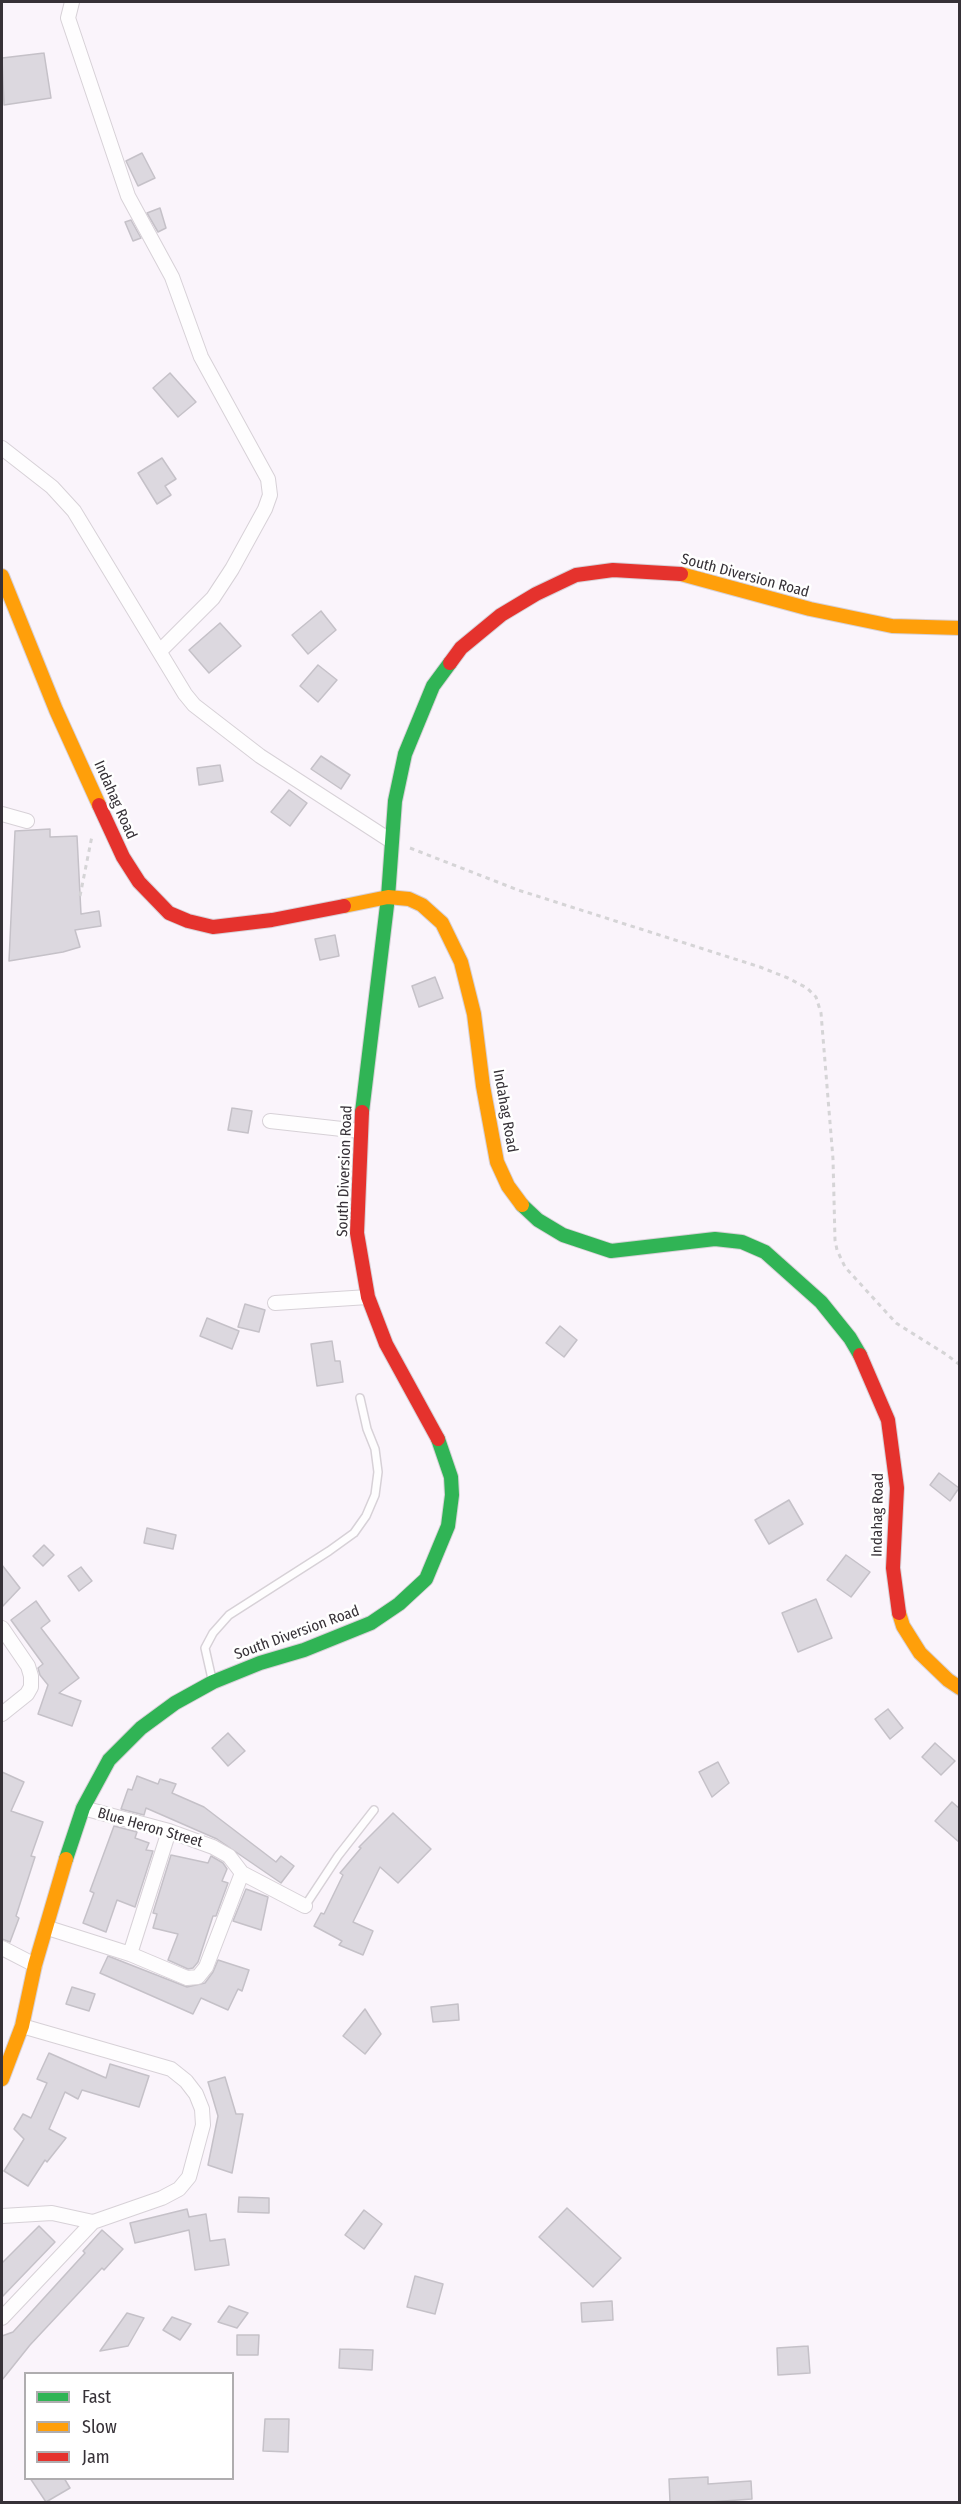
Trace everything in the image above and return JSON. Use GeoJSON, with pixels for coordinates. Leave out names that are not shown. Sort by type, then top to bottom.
{"type":"FeatureCollection","features":[{"type":"Feature","properties":{"kind":"main road","name":"South Diversion Road"},"geometry":{"type":"LineString","coordinates":[[2,2079],[22,2026],[35,1965],[48,1928],[70,1846],[83,1808],[109,1760],[141,1728],[175,1703],[213,1682],[304,1650],[371,1623],[414,1592],[426,1579],[438,1555],[448,1526],[452,1495],[451,1477],[436,1434],[399,1370],[368,1297],[357,1233],[360,1131],[388,897],[394,801],[405,754],[433,686],[462,648],[501,615],[536,594],[576,575],[613,570],[688,575],[810,609],[892,626],[960,628]]}},
{"type":"Feature","properties":{"kind":"main road","name":"Indahag Road"},"geometry":{"type":"LineString","coordinates":[[2,576],[56,710],[123,857],[139,882],[163,907],[188,921],[213,927],[272,920],[388,897],[409,899],[422,905],[442,923],[457,952],[468,985],[474,1014],[486,1105],[497,1162],[508,1186],[524,1207],[538,1220],[563,1235],[611,1251],[715,1239],[742,1242],[765,1252],[795,1276],[821,1302],[850,1338],[876,1385],[888,1420],[897,1488],[893,1568],[896,1601],[903,1626],[920,1653],[948,1680],[960,1688]]}},
{"type":"Feature","properties":{"kind":"street"},"geometry":{"type":"LineString","coordinates":[[72,2],[68,18],[129,196],[172,277],[201,357],[268,479],[270,495],[265,510],[232,569],[213,598],[160,651]]}},
{"type":"Feature","properties":{"kind":"street"},"geometry":{"type":"LineString","coordinates":[[2,448],[52,487],[74,511],[185,694],[207,717],[260,756],[392,841]]}},
{"type":"Feature","properties":{"kind":"street"},"geometry":{"type":"LineString","coordinates":[[2,814],[27,820]]}},
{"type":"Feature","properties":{"kind":"street"},"geometry":{"type":"LineString","coordinates":[[270,1121],[360,1131]]}},
{"type":"Feature","properties":{"kind":"street"},"geometry":{"type":"LineString","coordinates":[[275,1303],[368,1297]]}},
{"type":"Feature","properties":{"kind":"street"},"geometry":{"type":"LineString","coordinates":[[2,1628],[28,1666],[31,1687],[27,1694],[2,1714]]}},
{"type":"Feature","properties":{"kind":"street","name":"Blue Heron Street"},"geometry":{"type":"LineString","coordinates":[[83,1808],[169,1831],[213,1847],[229,1856],[242,1873],[305,1906]]}},
{"type":"Feature","properties":{"kind":"street"},"geometry":{"type":"LineString","coordinates":[[130,1954],[169,1831]]}},
{"type":"Feature","properties":{"kind":"street"},"geometry":{"type":"LineString","coordinates":[[48,1928],[130,1954],[187,1978],[198,1977],[206,1967],[242,1873]]}},
{"type":"Feature","properties":{"kind":"street"},"geometry":{"type":"LineString","coordinates":[[2,1948],[35,1965]]}},
{"type":"Feature","properties":{"kind":"street"},"geometry":{"type":"LineString","coordinates":[[2,2318],[93,2222],[162,2198],[179,2189],[189,2177],[203,2126],[202,2109],[196,2094],[186,2081],[171,2070],[22,2026]]}},
{"type":"Feature","properties":{"kind":"street"},"geometry":{"type":"LineString","coordinates":[[2,2216],[21,2213],[52,2213],[93,2222]]}},
{"type":"Feature","properties":{"kind":"lane"},"geometry":{"type":"LineString","coordinates":[[213,1682],[205,1648],[229,1615],[265,1590],[303,1569],[354,1533],[366,1516],[375,1495],[378,1472],[375,1449],[360,1398]]}},
{"type":"Feature","properties":{"kind":"lane"},"geometry":{"type":"LineString","coordinates":[[305,1906],[338,1856],[374,1810]]}},
{"type":"Feature","properties":{"kind":"path"},"geometry":{"type":"LineString","coordinates":[[80,896],[93,831]]}},
{"type":"Feature","properties":{"kind":"path"},"geometry":{"type":"LineString","coordinates":[[392,841],[518,890],[760,967],[807,988],[816,997],[821,1013],[833,1159],[837,1250],[845,1267],[896,1323],[947,1354],[960,1365]]}},
{"type":"Feature","properties":{"kind":"building"},"geometry":{"type":"Polygon","coordinates":[[[44,53],[51,98],[4,105],[2,58],[44,53]]]}},
{"type":"Feature","properties":{"kind":"building"},"geometry":{"type":"Polygon","coordinates":[[[142,153],[155,178],[138,186],[126,161],[142,153]]]}},
{"type":"Feature","properties":{"kind":"building"},"geometry":{"type":"Polygon","coordinates":[[[160,208],[166,228],[158,232],[147,213],[160,208]]]}},
{"type":"Feature","properties":{"kind":"building"},"geometry":{"type":"Polygon","coordinates":[[[131,220],[141,238],[133,241],[125,222],[131,220]]]}},
{"type":"Feature","properties":{"kind":"building"},"geometry":{"type":"Polygon","coordinates":[[[170,373],[196,402],[178,417],[153,388],[170,373]]]}},
{"type":"Feature","properties":{"kind":"building"},"geometry":{"type":"Polygon","coordinates":[[[162,458],[176,479],[165,486],[171,495],[157,504],[138,473],[162,458]]]}},
{"type":"Feature","properties":{"kind":"building"},"geometry":{"type":"Polygon","coordinates":[[[321,611],[336,630],[308,654],[292,635],[321,611]]]}},
{"type":"Feature","properties":{"kind":"building"},"geometry":{"type":"Polygon","coordinates":[[[220,623],[241,646],[209,673],[189,650],[220,623]]]}},
{"type":"Feature","properties":{"kind":"building"},"geometry":{"type":"Polygon","coordinates":[[[318,665],[337,680],[318,702],[300,686],[318,665]]]}},
{"type":"Feature","properties":{"kind":"building"},"geometry":{"type":"Polygon","coordinates":[[[321,756],[350,775],[341,789],[311,769],[321,756]]]}},
{"type":"Feature","properties":{"kind":"building"},"geometry":{"type":"Polygon","coordinates":[[[220,765],[223,781],[199,785],[197,768],[220,765]]]}},
{"type":"Feature","properties":{"kind":"building"},"geometry":{"type":"Polygon","coordinates":[[[289,790],[307,803],[290,826],[271,812],[289,790]]]}},
{"type":"Feature","properties":{"kind":"building"},"geometry":{"type":"Polygon","coordinates":[[[50,829],[50,837],[77,836],[81,914],[99,911],[101,926],[75,930],[80,947],[9,961],[15,831],[50,829]]]}},
{"type":"Feature","properties":{"kind":"building"},"geometry":{"type":"Polygon","coordinates":[[[335,935],[339,956],[320,960],[315,939],[335,935]]]}},
{"type":"Feature","properties":{"kind":"building"},"geometry":{"type":"Polygon","coordinates":[[[435,977],[443,998],[419,1007],[412,986],[435,977]]]}},
{"type":"Feature","properties":{"kind":"building"},"geometry":{"type":"Polygon","coordinates":[[[232,1108],[252,1111],[248,1133],[228,1130],[232,1108]]]}},
{"type":"Feature","properties":{"kind":"building"},"geometry":{"type":"Polygon","coordinates":[[[245,1304],[265,1310],[259,1332],[238,1327],[245,1304]]]}},
{"type":"Feature","properties":{"kind":"building"},"geometry":{"type":"Polygon","coordinates":[[[207,1318],[239,1331],[232,1349],[200,1336],[207,1318]]]}},
{"type":"Feature","properties":{"kind":"building"},"geometry":{"type":"Polygon","coordinates":[[[560,1326],[577,1340],[564,1357],[546,1343],[560,1326]]]}},
{"type":"Feature","properties":{"kind":"building"},"geometry":{"type":"Polygon","coordinates":[[[332,1341],[335,1361],[340,1361],[343,1382],[317,1386],[311,1344],[332,1341]]]}},
{"type":"Feature","properties":{"kind":"building"},"geometry":{"type":"Polygon","coordinates":[[[939,1473],[959,1488],[950,1501],[930,1485],[939,1473]]]}},
{"type":"Feature","properties":{"kind":"building"},"geometry":{"type":"Polygon","coordinates":[[[789,1500],[803,1524],[769,1544],[755,1520],[789,1500]]]}},
{"type":"Feature","properties":{"kind":"building"},"geometry":{"type":"Polygon","coordinates":[[[147,1528],[176,1535],[173,1549],[144,1543],[147,1528]]]}},
{"type":"Feature","properties":{"kind":"building"},"geometry":{"type":"Polygon","coordinates":[[[44,1545],[54,1555],[43,1566],[33,1556],[44,1545]]]}},
{"type":"Feature","properties":{"kind":"building"},"geometry":{"type":"Polygon","coordinates":[[[846,1555],[870,1572],[851,1597],[827,1580],[846,1555]]]}},
{"type":"Feature","properties":{"kind":"building"},"geometry":{"type":"Polygon","coordinates":[[[2,1565],[20,1588],[2,1607],[2,1565]]]}},
{"type":"Feature","properties":{"kind":"building"},"geometry":{"type":"Polygon","coordinates":[[[81,1567],[92,1581],[79,1591],[68,1576],[81,1567]]]}},
{"type":"Feature","properties":{"kind":"building"},"geometry":{"type":"Polygon","coordinates":[[[816,1599],[832,1638],[798,1652],[782,1613],[816,1599]]]}},
{"type":"Feature","properties":{"kind":"building"},"geometry":{"type":"Polygon","coordinates":[[[36,1601],[50,1621],[41,1628],[79,1678],[59,1693],[81,1701],[72,1726],[38,1714],[48,1685],[40,1675],[38,1668],[43,1664],[11,1620],[36,1601]]]}},
{"type":"Feature","properties":{"kind":"building"},"geometry":{"type":"Polygon","coordinates":[[[888,1709],[903,1728],[890,1739],[875,1719],[888,1709]]]}},
{"type":"Feature","properties":{"kind":"building"},"geometry":{"type":"Polygon","coordinates":[[[228,1733],[245,1751],[228,1766],[212,1748],[228,1733]]]}},
{"type":"Feature","properties":{"kind":"building"},"geometry":{"type":"Polygon","coordinates":[[[935,1743],[955,1761],[941,1775],[922,1757],[935,1743]]]}},
{"type":"Feature","properties":{"kind":"building"},"geometry":{"type":"Polygon","coordinates":[[[718,1762],[729,1783],[712,1797],[699,1772],[718,1762]]]}},
{"type":"Feature","properties":{"kind":"building"},"geometry":{"type":"Polygon","coordinates":[[[2,1772],[24,1782],[11,1811],[43,1822],[31,1856],[35,1857],[16,1916],[19,1918],[10,1942],[2,1939],[2,1772]]]}},
{"type":"Feature","properties":{"kind":"building"},"geometry":{"type":"Polygon","coordinates":[[[137,1776],[158,1784],[160,1779],[176,1784],[172,1793],[204,1807],[276,1862],[281,1856],[294,1866],[281,1883],[217,1839],[146,1808],[144,1815],[121,1809],[128,1789],[132,1790],[137,1776]]]}},
{"type":"Feature","properties":{"kind":"building"},"geometry":{"type":"Polygon","coordinates":[[[952,1802],[960,1809],[960,1843],[935,1821],[952,1802]]]}},
{"type":"Feature","properties":{"kind":"building"},"geometry":{"type":"Polygon","coordinates":[[[393,1813],[431,1849],[398,1883],[380,1867],[353,1922],[373,1931],[363,1955],[339,1945],[342,1941],[314,1926],[321,1913],[324,1914],[343,1875],[340,1873],[361,1848],[359,1847],[393,1813]]]}},
{"type":"Feature","properties":{"kind":"building"},"geometry":{"type":"Polygon","coordinates":[[[114,1826],[137,1832],[135,1838],[149,1843],[146,1850],[153,1851],[135,1907],[117,1900],[106,1932],[83,1923],[94,1893],[90,1891],[114,1826]]]}},
{"type":"Feature","properties":{"kind":"building"},"geometry":{"type":"Polygon","coordinates":[[[171,1855],[208,1863],[211,1856],[223,1863],[227,1869],[222,1881],[228,1883],[216,1916],[213,1916],[198,1962],[193,1968],[188,1969],[168,1960],[178,1934],[153,1928],[157,1914],[153,1913],[171,1855]]]}},
{"type":"Feature","properties":{"kind":"building"},"geometry":{"type":"Polygon","coordinates":[[[246,1889],[268,1897],[261,1930],[233,1921],[246,1889]]]}},
{"type":"Feature","properties":{"kind":"building"},"geometry":{"type":"Polygon","coordinates":[[[108,1956],[187,1987],[205,1983],[218,1960],[249,1970],[242,1991],[238,1989],[228,2010],[201,1998],[193,2014],[100,1973],[108,1956]]]}},
{"type":"Feature","properties":{"kind":"building"},"geometry":{"type":"Polygon","coordinates":[[[72,1987],[95,1994],[89,2011],[66,2004],[72,1987]]]}},
{"type":"Feature","properties":{"kind":"building"},"geometry":{"type":"Polygon","coordinates":[[[458,2004],[459,2020],[433,2022],[431,2007],[458,2004]]]}},
{"type":"Feature","properties":{"kind":"building"},"geometry":{"type":"Polygon","coordinates":[[[365,2009],[381,2034],[365,2054],[343,2036],[365,2009]]]}},
{"type":"Feature","properties":{"kind":"building"},"geometry":{"type":"Polygon","coordinates":[[[49,2053],[106,2078],[110,2064],[149,2076],[139,2107],[82,2090],[78,2099],[65,2092],[49,2129],[66,2138],[47,2162],[45,2160],[28,2186],[4,2171],[24,2139],[14,2129],[23,2114],[31,2118],[47,2083],[37,2079],[49,2053]]]}},
{"type":"Feature","properties":{"kind":"building"},"geometry":{"type":"Polygon","coordinates":[[[225,2077],[236,2114],[243,2114],[232,2173],[208,2165],[218,2116],[208,2082],[225,2077]]]}},
{"type":"Feature","properties":{"kind":"building"},"geometry":{"type":"Polygon","coordinates":[[[239,2197],[269,2198],[269,2213],[238,2212],[239,2197]]]}},
{"type":"Feature","properties":{"kind":"building"},"geometry":{"type":"Polygon","coordinates":[[[567,2208],[621,2258],[593,2287],[539,2237],[567,2208]]]}},
{"type":"Feature","properties":{"kind":"building"},"geometry":{"type":"Polygon","coordinates":[[[187,2209],[189,2217],[206,2214],[210,2241],[225,2239],[229,2265],[195,2270],[189,2230],[135,2243],[130,2223],[187,2209]]]}},
{"type":"Feature","properties":{"kind":"building"},"geometry":{"type":"Polygon","coordinates":[[[364,2210],[382,2224],[364,2249],[345,2235],[364,2210]]]}},
{"type":"Feature","properties":{"kind":"building"},"geometry":{"type":"Polygon","coordinates":[[[39,2226],[55,2242],[2,2297],[2,2263],[39,2226]]]}},
{"type":"Feature","properties":{"kind":"building"},"geometry":{"type":"Polygon","coordinates":[[[102,2230],[123,2249],[104,2270],[102,2268],[30,2345],[2,2380],[2,2336],[13,2332],[85,2253],[83,2251],[102,2230]]]}},
{"type":"Feature","properties":{"kind":"building"},"geometry":{"type":"Polygon","coordinates":[[[415,2276],[443,2284],[435,2314],[407,2307],[415,2276]]]}},
{"type":"Feature","properties":{"kind":"building"},"geometry":{"type":"Polygon","coordinates":[[[612,2301],[613,2320],[582,2322],[581,2303],[612,2301]]]}},
{"type":"Feature","properties":{"kind":"building"},"geometry":{"type":"Polygon","coordinates":[[[229,2306],[248,2313],[237,2328],[218,2322],[229,2306]]]}},
{"type":"Feature","properties":{"kind":"building"},"geometry":{"type":"Polygon","coordinates":[[[127,2313],[144,2318],[128,2346],[100,2351],[127,2313]]]}},
{"type":"Feature","properties":{"kind":"building"},"geometry":{"type":"Polygon","coordinates":[[[172,2317],[191,2324],[180,2340],[163,2330],[172,2317]]]}},
{"type":"Feature","properties":{"kind":"building"},"geometry":{"type":"Polygon","coordinates":[[[237,2335],[259,2335],[258,2355],[237,2355],[237,2335]]]}},
{"type":"Feature","properties":{"kind":"building"},"geometry":{"type":"Polygon","coordinates":[[[808,2346],[810,2373],[778,2375],[777,2348],[808,2346]]]}},
{"type":"Feature","properties":{"kind":"building"},"geometry":{"type":"Polygon","coordinates":[[[340,2349],[373,2350],[372,2370],[339,2368],[340,2349]]]}},
{"type":"Feature","properties":{"kind":"building"},"geometry":{"type":"Polygon","coordinates":[[[265,2419],[289,2419],[288,2452],[263,2451],[265,2419]]]}},
{"type":"Feature","properties":{"kind":"building"},"geometry":{"type":"Polygon","coordinates":[[[708,2477],[708,2484],[751,2481],[752,2499],[670,2502],[669,2479],[708,2477]]]}},
{"type":"Feature","properties":{"kind":"building"},"geometry":{"type":"Polygon","coordinates":[[[31,2480],[65,2480],[70,2488],[46,2502],[31,2480]]]}},
{"type":"Feature","properties":{"kind":"traffic: fast"},"geometry":{"type":"LineString","coordinates":[[362,1112],[388,897],[395,801],[405,754],[433,686],[450,663]]}},
{"type":"Feature","properties":{"kind":"traffic: fast"},"geometry":{"type":"LineString","coordinates":[[522,1205],[538,1220],[563,1235],[611,1251],[715,1239],[742,1242],[765,1252],[821,1302],[850,1338],[860,1355]]}},
{"type":"Feature","properties":{"kind":"traffic: fast"},"geometry":{"type":"LineString","coordinates":[[66,1859],[83,1808],[109,1760],[141,1728],[175,1703],[213,1682],[260,1663],[304,1650],[371,1623],[399,1604],[426,1579],[448,1526],[452,1495],[451,1477],[438,1439]]}},
{"type":"Feature","properties":{"kind":"traffic: slow"},"geometry":{"type":"LineString","coordinates":[[681,574],[810,609],[892,626],[960,628]]}},
{"type":"Feature","properties":{"kind":"traffic: slow"},"geometry":{"type":"LineString","coordinates":[[2,576],[56,710],[99,805]]}},
{"type":"Feature","properties":{"kind":"traffic: slow"},"geometry":{"type":"LineString","coordinates":[[344,906],[388,897],[409,899],[422,905],[442,923],[461,962],[474,1014],[483,1086],[497,1162],[508,1186],[522,1205]]}},
{"type":"Feature","properties":{"kind":"traffic: slow"},"geometry":{"type":"LineString","coordinates":[[899,1613],[903,1626],[920,1653],[948,1680],[960,1688]]}},
{"type":"Feature","properties":{"kind":"traffic: slow"},"geometry":{"type":"LineString","coordinates":[[2,2079],[22,2026],[35,1965],[66,1859]]}},
{"type":"Feature","properties":{"kind":"traffic: jam"},"geometry":{"type":"LineString","coordinates":[[450,663],[461,648],[501,615],[536,594],[576,575],[613,570],[681,574]]}},
{"type":"Feature","properties":{"kind":"traffic: jam"},"geometry":{"type":"LineString","coordinates":[[99,805],[123,857],[139,882],[169,913],[188,921],[213,927],[272,920],[344,906]]}},
{"type":"Feature","properties":{"kind":"traffic: jam"},"geometry":{"type":"LineString","coordinates":[[362,1112],[357,1233],[368,1297],[386,1344],[438,1439]]}},
{"type":"Feature","properties":{"kind":"traffic: jam"},"geometry":{"type":"LineString","coordinates":[[860,1355],[888,1420],[897,1488],[893,1568],[899,1613]]}}]}
